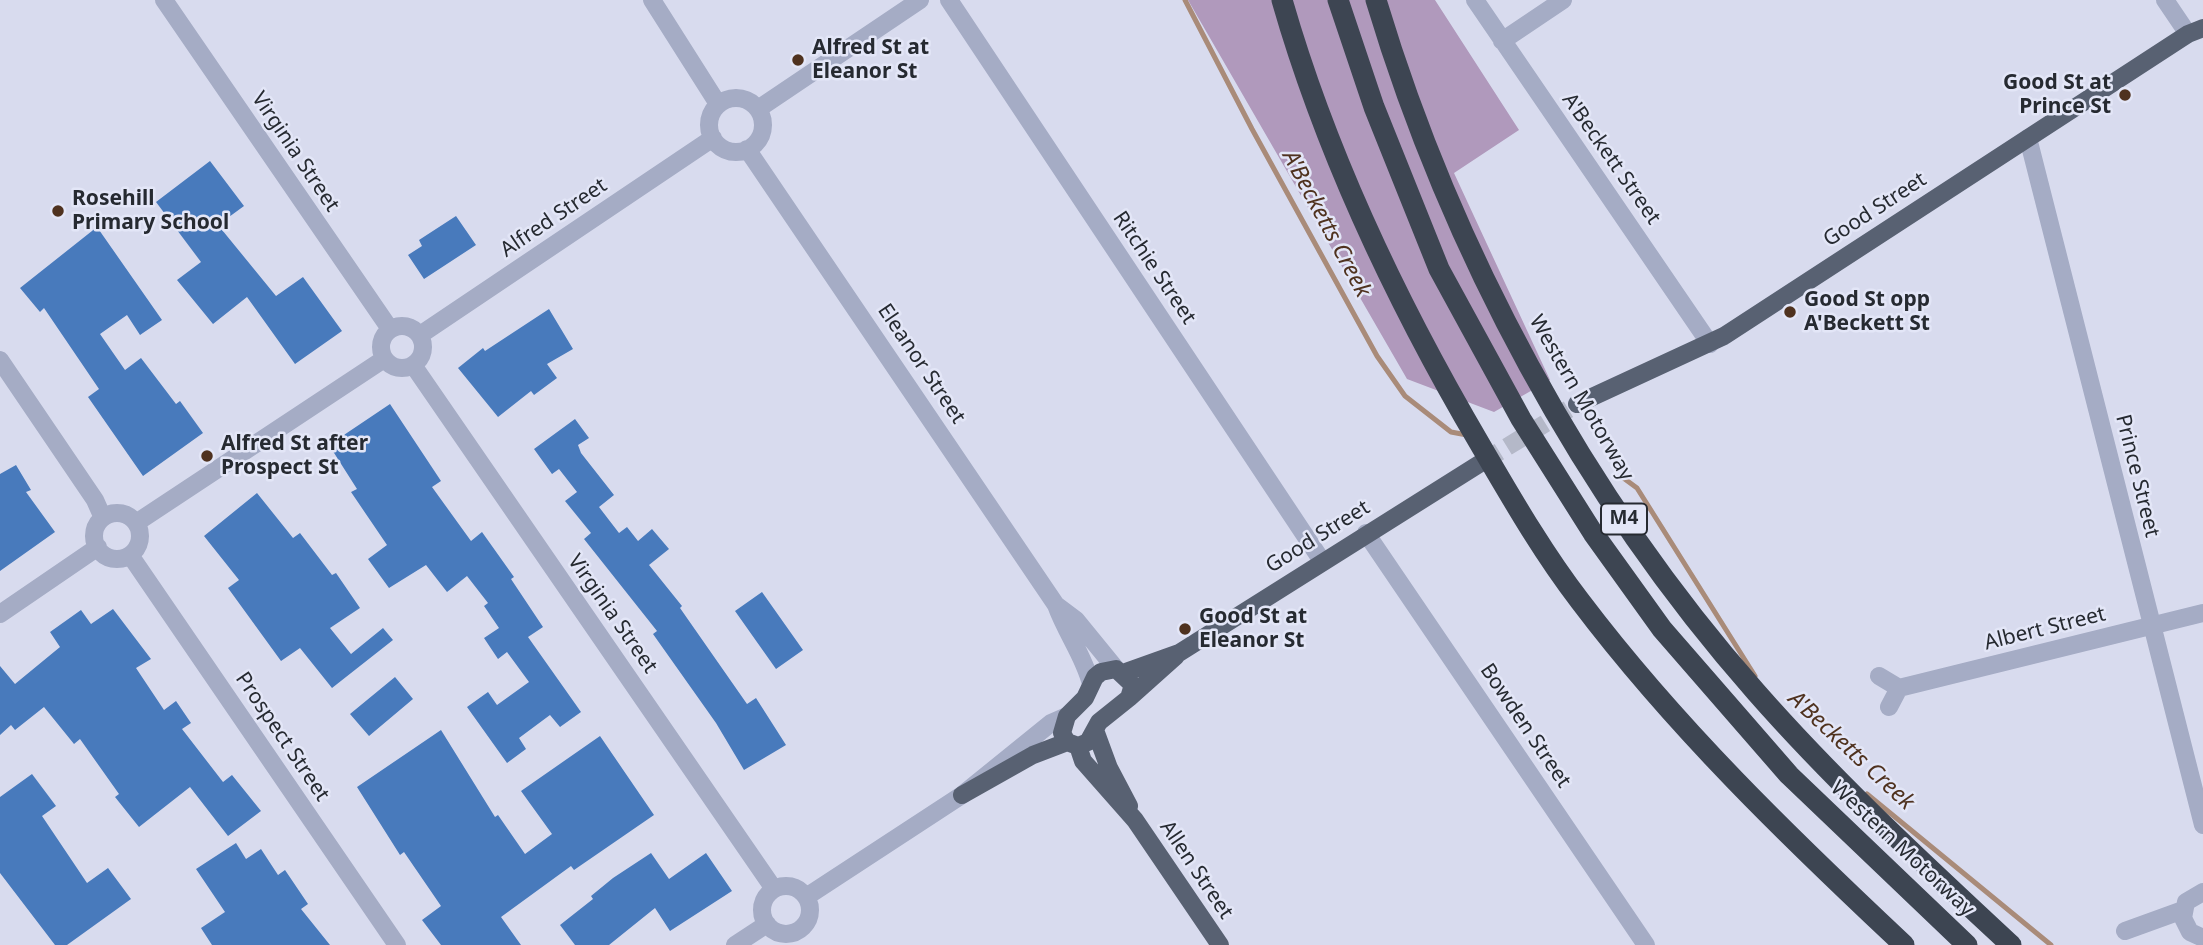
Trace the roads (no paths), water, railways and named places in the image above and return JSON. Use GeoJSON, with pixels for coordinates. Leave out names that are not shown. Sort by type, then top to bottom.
{"type":"FeatureCollection","features":[{"type":"Feature","properties":{"kind":"highway"},"geometry":{"type":"LineString","coordinates":[[1282,0],[1334,152],[1395,291],[1525,521],[1579,600],[1717,765],[1904,945]]}},
{"type":"Feature","properties":{"kind":"highway","name":"Western Motorway"},"geometry":{"type":"LineString","coordinates":[[1338,0],[1374,107],[1439,269],[1521,419],[1593,533],[1662,629],[1789,775],[1968,945]]}},
{"type":"Feature","properties":{"kind":"highway","name":"Western Motorway"},"geometry":{"type":"LineString","coordinates":[[1376,0],[1401,82],[1468,247],[1549,401],[1649,558],[1755,691],[1870,813],[2011,945]]}},
{"type":"Feature","properties":{"kind":"main road","name":"Good Street"},"geometry":{"type":"LineString","coordinates":[[1577,404],[1710,344],[2195,31],[2203,17]]}},
{"type":"Feature","properties":{"kind":"main road","name":"Good Street"},"geometry":{"type":"LineString","coordinates":[[1072,744],[1088,742],[1105,715],[1129,698],[1179,653],[1484,461]]}},
{"type":"Feature","properties":{"kind":"main road","name":"Good Street"},"geometry":{"type":"LineString","coordinates":[[1091,684],[1101,672],[1119,671],[1179,653]]}},
{"type":"Feature","properties":{"kind":"main road"},"geometry":{"type":"LineString","coordinates":[[1119,671],[1133,685],[1129,698]]}},
{"type":"Feature","properties":{"kind":"main road"},"geometry":{"type":"LineString","coordinates":[[962,795],[1033,755],[1072,744],[1062,733],[1067,716],[1085,698],[1091,684]]}},
{"type":"Feature","properties":{"kind":"main road","name":"Allen Street"},"geometry":{"type":"LineString","coordinates":[[1095,730],[1109,768],[1135,820]]}},
{"type":"Feature","properties":{"kind":"main road","name":"Allen Street"},"geometry":{"type":"LineString","coordinates":[[1072,744],[1083,761],[1135,820],[1220,945]]}},
{"type":"Feature","properties":{"kind":"street","name":"Virginia Street"},"geometry":{"type":"LineString","coordinates":[[164,0],[390,329]]}},
{"type":"Feature","properties":{"kind":"street"},"geometry":{"type":"LineString","coordinates":[[652,0],[718,104]]}},
{"type":"Feature","properties":{"kind":"street"},"geometry":{"type":"LineString","coordinates":[[758,109],[920,0]]}},
{"type":"Feature","properties":{"kind":"street","name":"Ritchie Street"},"geometry":{"type":"LineString","coordinates":[[949,0],[1322,561]]}},
{"type":"Feature","properties":{"kind":"street","name":"A'Beckett Street"},"geometry":{"type":"LineString","coordinates":[[1475,0],[1710,344]]}},
{"type":"Feature","properties":{"kind":"street"},"geometry":{"type":"LineString","coordinates":[[1502,41],[1563,0]]}},
{"type":"Feature","properties":{"kind":"street"},"geometry":{"type":"LineString","coordinates":[[2165,0],[2195,31]]}},
{"type":"Feature","properties":{"kind":"street"},"geometry":{"type":"LineString","coordinates":[[735,98],[743,99],[758,109],[762,132],[747,149],[731,151],[713,138],[709,124],[718,104],[735,98]]}},
{"type":"Feature","properties":{"kind":"street","name":"Alfred Street"},"geometry":{"type":"LineString","coordinates":[[420,335],[713,138]]}},
{"type":"Feature","properties":{"kind":"street","name":"Prince Street"},"geometry":{"type":"LineString","coordinates":[[2028,138],[2203,825]]}},
{"type":"Feature","properties":{"kind":"street","name":"Eleanor Street"},"geometry":{"type":"LineString","coordinates":[[747,149],[1056,605],[1065,629],[1086,665],[1091,684]]}},
{"type":"Feature","properties":{"kind":"street"},"geometry":{"type":"LineString","coordinates":[[410,327],[420,335],[423,353],[413,365],[396,367],[384,359],[382,340],[390,329],[410,327]]}},
{"type":"Feature","properties":{"kind":"street"},"geometry":{"type":"LineString","coordinates":[[0,359],[95,500],[103,518]]}},
{"type":"Feature","properties":{"kind":"street"},"geometry":{"type":"LineString","coordinates":[[136,523],[384,359]]}},
{"type":"Feature","properties":{"kind":"street","name":"Virginia Street"},"geometry":{"type":"LineString","coordinates":[[413,365],[774,889]]}},
{"type":"Feature","properties":{"kind":"street"},"geometry":{"type":"LineString","coordinates":[[119,513],[136,523],[140,539],[130,555],[109,557],[98,547],[95,533],[103,518],[119,513]]}},
{"type":"Feature","properties":{"kind":"street","name":"Bowden Street"},"geometry":{"type":"LineString","coordinates":[[1366,533],[1646,945]]}},
{"type":"Feature","properties":{"kind":"street"},"geometry":{"type":"LineString","coordinates":[[0,614],[98,547]]}},
{"type":"Feature","properties":{"kind":"street","name":"Prospect Street"},"geometry":{"type":"LineString","coordinates":[[130,555],[397,945]]}},
{"type":"Feature","properties":{"kind":"street","name":"Eleanor Street"},"geometry":{"type":"LineString","coordinates":[[1056,605],[1076,620],[1119,671]]}},
{"type":"Feature","properties":{"kind":"street","name":"Albert Street"},"geometry":{"type":"LineString","coordinates":[[1899,688],[2203,613]]}},
{"type":"Feature","properties":{"kind":"street"},"geometry":{"type":"LineString","coordinates":[[1879,676],[1899,688],[1889,708]]}},
{"type":"Feature","properties":{"kind":"street"},"geometry":{"type":"LineString","coordinates":[[806,897],[962,795],[1027,746],[1051,723],[1067,716]]}},
{"type":"Feature","properties":{"kind":"street"},"geometry":{"type":"LineString","coordinates":[[795,888],[806,897],[810,912],[802,938],[781,933],[767,923],[762,909],[768,894],[774,889],[795,888]]}},
{"type":"Feature","properties":{"kind":"street"},"geometry":{"type":"LineString","coordinates":[[2125,931],[2183,910],[2192,896],[2203,891]]}},
{"type":"Feature","properties":{"kind":"street"},"geometry":{"type":"LineString","coordinates":[[2183,910],[2185,926],[2203,938]]}},
{"type":"Feature","properties":{"kind":"street"},"geometry":{"type":"LineString","coordinates":[[735,945],[767,923]]}},
{"type":"Feature","properties":{"kind":"waterway","name":"A'Becketts Creek"},"geometry":{"type":"LineString","coordinates":[[1185,0],[1252,129],[1377,356],[1405,396],[1451,432],[1467,435]]}},
{"type":"Feature","properties":{"kind":"waterway","name":"A'Becketts Creek"},"geometry":{"type":"LineString","coordinates":[[1622,477],[1637,488],[1755,676]]}},
{"type":"Feature","properties":{"kind":"waterway","name":"A'Becketts Creek"},"geometry":{"type":"LineString","coordinates":[[1867,794],[2051,945]]}},
{"type":"Feature","properties":{"kind":"tunnel"},"geometry":{"type":"LineString","coordinates":[[1484,461],[1577,404]]}},
{"type":"Feature","properties":{"kind":"place","name":"Alfred St at Eleanor St"},"geometry":{"type":"Point","coordinates":[798,60]}},
{"type":"Feature","properties":{"kind":"place","name":"Good St at Prince St"},"geometry":{"type":"Point","coordinates":[2125,95]}},
{"type":"Feature","properties":{"kind":"place","name":"Rosehill Primary School"},"geometry":{"type":"Point","coordinates":[58,211]}},
{"type":"Feature","properties":{"kind":"place","name":"Good St opp A'Beckett St"},"geometry":{"type":"Point","coordinates":[1790,312]}},
{"type":"Feature","properties":{"kind":"place","name":"Alfred St after Prospect St"},"geometry":{"type":"Point","coordinates":[207,456]}},
{"type":"Feature","properties":{"kind":"place","name":"Good St at Eleanor St"},"geometry":{"type":"Point","coordinates":[1185,629]}}]}
